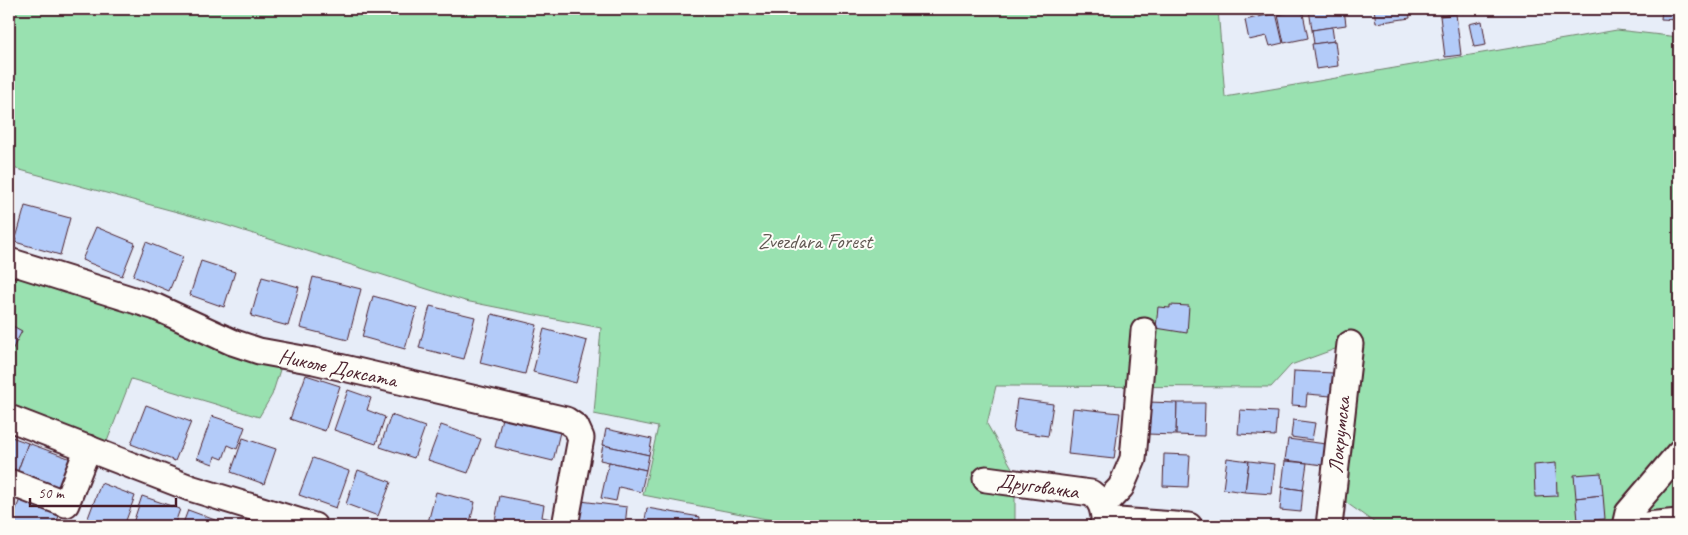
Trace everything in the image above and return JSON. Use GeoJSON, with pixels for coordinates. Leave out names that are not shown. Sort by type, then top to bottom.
{"type":"FeatureCollection","features":[{"type":"Feature","properties":{"kind":"street","name":"Николе Доксата"},"geometry":{"type":"LineString","coordinates":[[9,261],[156,307],[232,342],[259,351],[314,361],[566,420],[576,427],[581,438],[565,526]]}},
{"type":"Feature","properties":{"kind":"street"},"geometry":{"type":"LineString","coordinates":[[1144,331],[1133,459],[1121,487],[1103,519],[1189,526]]}},
{"type":"Feature","properties":{"kind":"street","name":"Локрумска"},"geometry":{"type":"LineString","coordinates":[[1329,526],[1350,344]]}},
{"type":"Feature","properties":{"kind":"street"},"geometry":{"type":"LineString","coordinates":[[9,418],[190,488],[314,526]]}},
{"type":"Feature","properties":{"kind":"street"},"geometry":{"type":"LineString","coordinates":[[9,482],[66,504],[95,451]]}},
{"type":"Feature","properties":{"kind":"street"},"geometry":{"type":"LineString","coordinates":[[1625,526],[1628,513],[1679,453]]}},
{"type":"Feature","properties":{"kind":"street","name":"Друговачка"},"geometry":{"type":"LineString","coordinates":[[986,479],[1091,493],[1103,519]]}},
{"type":"Feature","properties":{"kind":"street"},"geometry":{"type":"LineString","coordinates":[[1636,526],[1679,522]]}},
{"type":"Feature","properties":{"kind":"green space","name":"Zvezdara Forest"},"geometry":{"type":"Polygon","coordinates":[[[9,9],[1218,9],[1225,97],[1617,30],[1679,37],[1679,526],[1379,526],[1337,496],[1349,344],[1291,365],[1271,387],[996,386],[987,424],[1015,473],[1015,526],[803,526],[643,495],[658,427],[594,414],[601,328],[465,301],[222,224],[9,167],[9,9]]]}},
{"type":"Feature","properties":{"kind":"green space"},"geometry":{"type":"Polygon","coordinates":[[[9,261],[284,357],[272,395],[259,417],[131,379],[106,444],[9,403],[9,261]]]}},
{"type":"Feature","properties":{"kind":"building"},"geometry":{"type":"Polygon","coordinates":[[[1302,9],[1308,38],[1284,43],[1278,15],[1302,9]]]}},
{"type":"Feature","properties":{"kind":"building"},"geometry":{"type":"Polygon","coordinates":[[[1309,9],[1344,9],[1346,25],[1312,30],[1309,9]]]}},
{"type":"Feature","properties":{"kind":"building"},"geometry":{"type":"Polygon","coordinates":[[[1374,9],[1409,9],[1410,18],[1376,23],[1374,9]]]}},
{"type":"Feature","properties":{"kind":"building"},"geometry":{"type":"Polygon","coordinates":[[[1462,9],[1480,9],[1480,10],[1462,13],[1462,9]]]}},
{"type":"Feature","properties":{"kind":"building"},"geometry":{"type":"Polygon","coordinates":[[[1662,9],[1679,9],[1679,20],[1661,19],[1662,9]]]}},
{"type":"Feature","properties":{"kind":"building"},"geometry":{"type":"Polygon","coordinates":[[[1276,13],[1283,43],[1270,46],[1267,36],[1249,40],[1245,20],[1276,13]]]}},
{"type":"Feature","properties":{"kind":"building"},"geometry":{"type":"Polygon","coordinates":[[[1456,14],[1461,55],[1445,57],[1440,16],[1456,14]]]}},
{"type":"Feature","properties":{"kind":"building"},"geometry":{"type":"Polygon","coordinates":[[[1482,21],[1486,45],[1474,47],[1469,24],[1482,21]]]}},
{"type":"Feature","properties":{"kind":"building"},"geometry":{"type":"Polygon","coordinates":[[[1332,27],[1334,41],[1314,44],[1312,30],[1332,27]]]}},
{"type":"Feature","properties":{"kind":"building"},"geometry":{"type":"Polygon","coordinates":[[[1335,41],[1338,66],[1316,69],[1312,44],[1335,41]]]}},
{"type":"Feature","properties":{"kind":"building"},"geometry":{"type":"Polygon","coordinates":[[[25,206],[70,218],[60,255],[15,242],[25,206]]]}},
{"type":"Feature","properties":{"kind":"building"},"geometry":{"type":"Polygon","coordinates":[[[96,227],[135,243],[122,276],[82,260],[96,227]]]}},
{"type":"Feature","properties":{"kind":"building"},"geometry":{"type":"Polygon","coordinates":[[[146,242],[183,257],[169,291],[133,276],[146,242]]]}},
{"type":"Feature","properties":{"kind":"building"},"geometry":{"type":"Polygon","coordinates":[[[201,261],[235,272],[224,307],[190,295],[201,261]]]}},
{"type":"Feature","properties":{"kind":"building"},"geometry":{"type":"Polygon","coordinates":[[[262,277],[299,287],[288,326],[251,316],[262,277]]]}},
{"type":"Feature","properties":{"kind":"building"},"geometry":{"type":"Polygon","coordinates":[[[313,277],[361,289],[348,340],[300,328],[313,277]]]}},
{"type":"Feature","properties":{"kind":"building"},"geometry":{"type":"Polygon","coordinates":[[[373,296],[417,308],[405,349],[362,337],[373,296]]]}},
{"type":"Feature","properties":{"kind":"building"},"geometry":{"type":"Polygon","coordinates":[[[1170,305],[1189,306],[1187,333],[1156,328],[1158,307],[1170,308],[1170,305]]]}},
{"type":"Feature","properties":{"kind":"building"},"geometry":{"type":"Polygon","coordinates":[[[430,306],[475,317],[464,359],[419,348],[430,306]]]}},
{"type":"Feature","properties":{"kind":"building"},"geometry":{"type":"Polygon","coordinates":[[[492,314],[537,325],[525,374],[480,363],[492,314]]]}},
{"type":"Feature","properties":{"kind":"building"},"geometry":{"type":"Polygon","coordinates":[[[9,324],[22,331],[10,354],[9,353],[9,324]]]}},
{"type":"Feature","properties":{"kind":"building"},"geometry":{"type":"Polygon","coordinates":[[[544,329],[587,341],[576,383],[533,372],[544,329]]]}},
{"type":"Feature","properties":{"kind":"building"},"geometry":{"type":"Polygon","coordinates":[[[1294,371],[1333,373],[1331,396],[1307,394],[1306,406],[1292,405],[1294,371]]]}},
{"type":"Feature","properties":{"kind":"building"},"geometry":{"type":"Polygon","coordinates":[[[306,375],[340,386],[325,431],[290,419],[306,375]]]}},
{"type":"Feature","properties":{"kind":"building"},"geometry":{"type":"Polygon","coordinates":[[[348,390],[371,398],[367,410],[385,417],[376,444],[334,430],[348,390]]]}},
{"type":"Feature","properties":{"kind":"building"},"geometry":{"type":"Polygon","coordinates":[[[1017,399],[1053,404],[1048,436],[1013,431],[1017,399]]]}},
{"type":"Feature","properties":{"kind":"building"},"geometry":{"type":"Polygon","coordinates":[[[1148,402],[1177,403],[1176,435],[1147,434],[1148,402]]]}},
{"type":"Feature","properties":{"kind":"building"},"geometry":{"type":"Polygon","coordinates":[[[1177,403],[1205,403],[1204,436],[1176,435],[1177,403]]]}},
{"type":"Feature","properties":{"kind":"building"},"geometry":{"type":"Polygon","coordinates":[[[146,405],[191,422],[175,461],[131,444],[146,405]]]}},
{"type":"Feature","properties":{"kind":"building"},"geometry":{"type":"Polygon","coordinates":[[[1073,408],[1120,413],[1114,459],[1068,454],[1073,408]]]}},
{"type":"Feature","properties":{"kind":"building"},"geometry":{"type":"Polygon","coordinates":[[[1240,410],[1277,412],[1275,436],[1238,434],[1240,410]]]}},
{"type":"Feature","properties":{"kind":"building"},"geometry":{"type":"Polygon","coordinates":[[[391,415],[425,427],[414,458],[380,447],[391,415]]]}},
{"type":"Feature","properties":{"kind":"building"},"geometry":{"type":"Polygon","coordinates":[[[212,416],[245,427],[237,449],[228,445],[223,459],[215,456],[213,464],[197,458],[212,416]]]}},
{"type":"Feature","properties":{"kind":"building"},"geometry":{"type":"Polygon","coordinates":[[[502,418],[560,432],[553,461],[495,447],[502,418]]]}},
{"type":"Feature","properties":{"kind":"building"},"geometry":{"type":"Polygon","coordinates":[[[1293,420],[1315,423],[1312,440],[1291,437],[1293,420]]]}},
{"type":"Feature","properties":{"kind":"building"},"geometry":{"type":"Polygon","coordinates":[[[441,425],[481,439],[468,473],[428,460],[441,425]]]}},
{"type":"Feature","properties":{"kind":"building"},"geometry":{"type":"Polygon","coordinates":[[[606,429],[652,439],[649,455],[603,445],[606,429]]]}},
{"type":"Feature","properties":{"kind":"building"},"geometry":{"type":"Polygon","coordinates":[[[9,436],[28,443],[17,473],[9,470],[9,436]]]}},
{"type":"Feature","properties":{"kind":"building"},"geometry":{"type":"Polygon","coordinates":[[[243,438],[276,449],[264,484],[231,472],[243,438]]]}},
{"type":"Feature","properties":{"kind":"building"},"geometry":{"type":"Polygon","coordinates":[[[1288,439],[1326,444],[1323,465],[1285,460],[1288,439]]]}},
{"type":"Feature","properties":{"kind":"building"},"geometry":{"type":"Polygon","coordinates":[[[28,443],[71,459],[59,489],[17,473],[28,443]]]}},
{"type":"Feature","properties":{"kind":"building"},"geometry":{"type":"Polygon","coordinates":[[[603,445],[649,455],[646,470],[600,460],[603,445]]]}},
{"type":"Feature","properties":{"kind":"building"},"geometry":{"type":"Polygon","coordinates":[[[1164,454],[1190,455],[1188,487],[1163,486],[1164,454]]]}},
{"type":"Feature","properties":{"kind":"building"},"geometry":{"type":"Polygon","coordinates":[[[313,458],[349,471],[336,508],[299,495],[313,458]]]}},
{"type":"Feature","properties":{"kind":"building"},"geometry":{"type":"Polygon","coordinates":[[[1227,458],[1249,461],[1245,492],[1223,489],[1227,458]]]}},
{"type":"Feature","properties":{"kind":"building"},"geometry":{"type":"Polygon","coordinates":[[[1249,461],[1275,464],[1272,494],[1245,492],[1249,461]]]}},
{"type":"Feature","properties":{"kind":"building"},"geometry":{"type":"Polygon","coordinates":[[[1285,461],[1307,463],[1303,490],[1282,487],[1285,461]]]}},
{"type":"Feature","properties":{"kind":"building"},"geometry":{"type":"Polygon","coordinates":[[[609,462],[646,470],[641,492],[619,487],[616,501],[601,498],[609,462]]]}},
{"type":"Feature","properties":{"kind":"building"},"geometry":{"type":"Polygon","coordinates":[[[1556,463],[1557,496],[1535,497],[1534,465],[1556,463]]]}},
{"type":"Feature","properties":{"kind":"building"},"geometry":{"type":"Polygon","coordinates":[[[358,470],[391,482],[378,516],[346,504],[358,470]]]}},
{"type":"Feature","properties":{"kind":"building"},"geometry":{"type":"Polygon","coordinates":[[[1601,473],[1603,495],[1576,498],[1574,475],[1601,473]]]}},
{"type":"Feature","properties":{"kind":"building"},"geometry":{"type":"Polygon","coordinates":[[[101,483],[135,496],[124,526],[85,526],[101,483]]]}},
{"type":"Feature","properties":{"kind":"building"},"geometry":{"type":"Polygon","coordinates":[[[1282,487],[1303,490],[1301,512],[1280,510],[1282,487]]]}},
{"type":"Feature","properties":{"kind":"building"},"geometry":{"type":"Polygon","coordinates":[[[436,492],[475,502],[469,526],[427,526],[436,492]]]}},
{"type":"Feature","properties":{"kind":"building"},"geometry":{"type":"Polygon","coordinates":[[[1603,495],[1605,519],[1578,521],[1576,498],[1603,495]]]}},
{"type":"Feature","properties":{"kind":"building"},"geometry":{"type":"Polygon","coordinates":[[[142,496],[180,509],[174,526],[132,526],[142,496]]]}},
{"type":"Feature","properties":{"kind":"building"},"geometry":{"type":"Polygon","coordinates":[[[500,496],[544,505],[542,517],[560,521],[559,526],[494,526],[500,496]]]}},
{"type":"Feature","properties":{"kind":"building"},"geometry":{"type":"Polygon","coordinates":[[[20,499],[59,516],[55,526],[14,526],[10,524],[20,499]]]}},
{"type":"Feature","properties":{"kind":"building"},"geometry":{"type":"Polygon","coordinates":[[[581,501],[627,507],[625,526],[578,526],[581,501]]]}},
{"type":"Feature","properties":{"kind":"building"},"geometry":{"type":"Polygon","coordinates":[[[647,508],[700,517],[699,526],[644,526],[647,508]]]}},
{"type":"Feature","properties":{"kind":"building"},"geometry":{"type":"Polygon","coordinates":[[[188,510],[223,523],[222,526],[182,526],[188,510]]]}},
{"type":"Feature","properties":{"kind":"building"},"geometry":{"type":"Polygon","coordinates":[[[712,521],[756,526],[711,526],[712,521]]]}}]}
